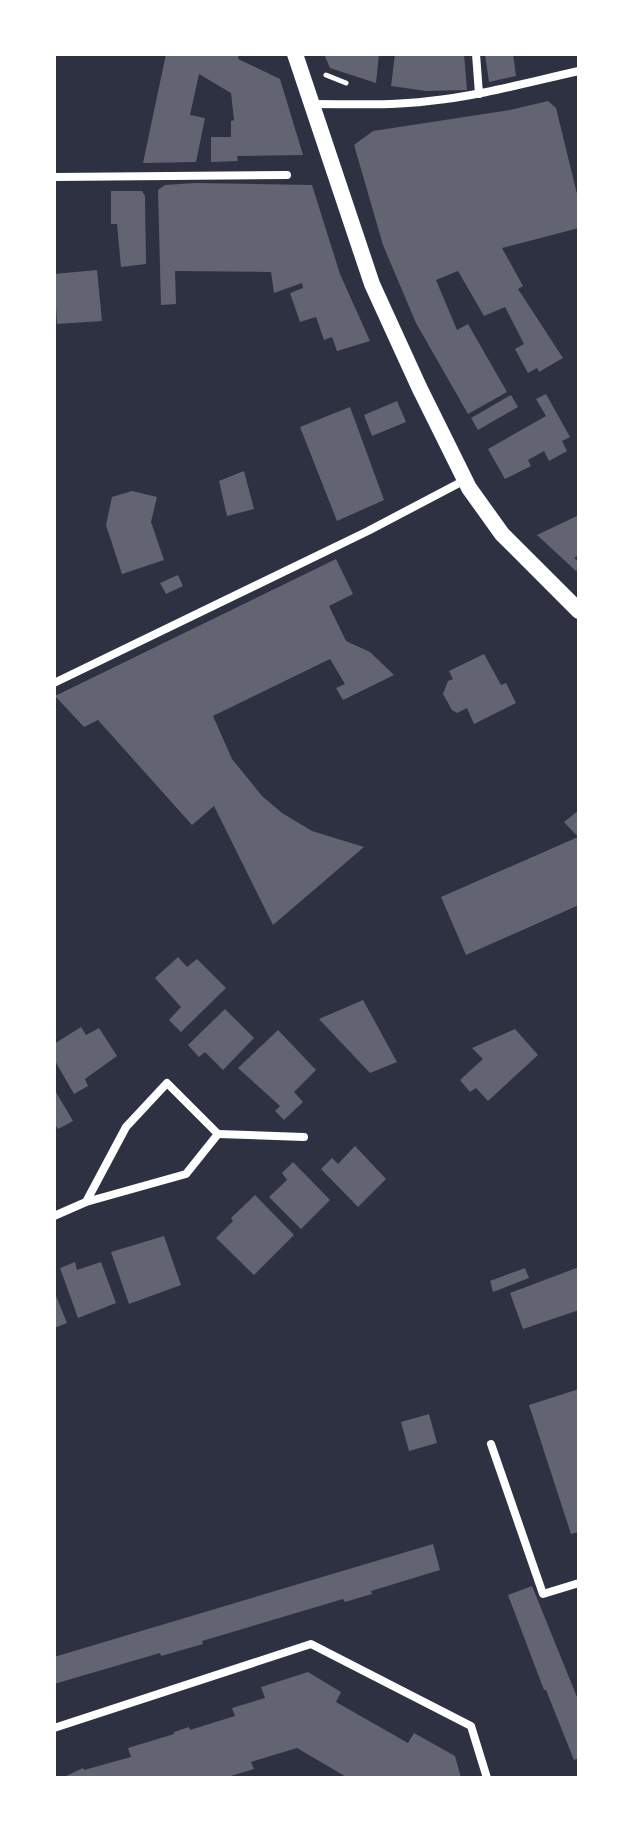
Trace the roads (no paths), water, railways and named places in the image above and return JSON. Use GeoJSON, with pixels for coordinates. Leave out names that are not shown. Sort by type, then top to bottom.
{"type":"FeatureCollection","features":[{"type":"Feature","properties":{"kind":"main road"},"geometry":{"type":"LineString","coordinates":[[295,54],[372,284],[465,480],[502,534],[579,611]]}},
{"type":"Feature","properties":{"kind":"street"},"geometry":{"type":"LineString","coordinates":[[476,54],[479,94]]}},
{"type":"Feature","properties":{"kind":"street"},"geometry":{"type":"LineString","coordinates":[[311,104],[385,105],[479,94],[579,71]]}},
{"type":"Feature","properties":{"kind":"street"},"geometry":{"type":"LineString","coordinates":[[54,177],[287,175]]}},
{"type":"Feature","properties":{"kind":"street"},"geometry":{"type":"LineString","coordinates":[[54,683],[259,585],[465,480]]}},
{"type":"Feature","properties":{"kind":"street"},"geometry":{"type":"LineString","coordinates":[[86,1202],[126,1127],[167,1083],[218,1134],[304,1137]]}},
{"type":"Feature","properties":{"kind":"street"},"geometry":{"type":"LineString","coordinates":[[54,1216],[86,1202],[186,1174],[218,1134]]}},
{"type":"Feature","properties":{"kind":"street"},"geometry":{"type":"LineString","coordinates":[[491,1444],[543,1594],[579,1583]]}},
{"type":"Feature","properties":{"kind":"street"},"geometry":{"type":"LineString","coordinates":[[54,1728],[311,1644],[471,1726],[487,1778]]}}]}
